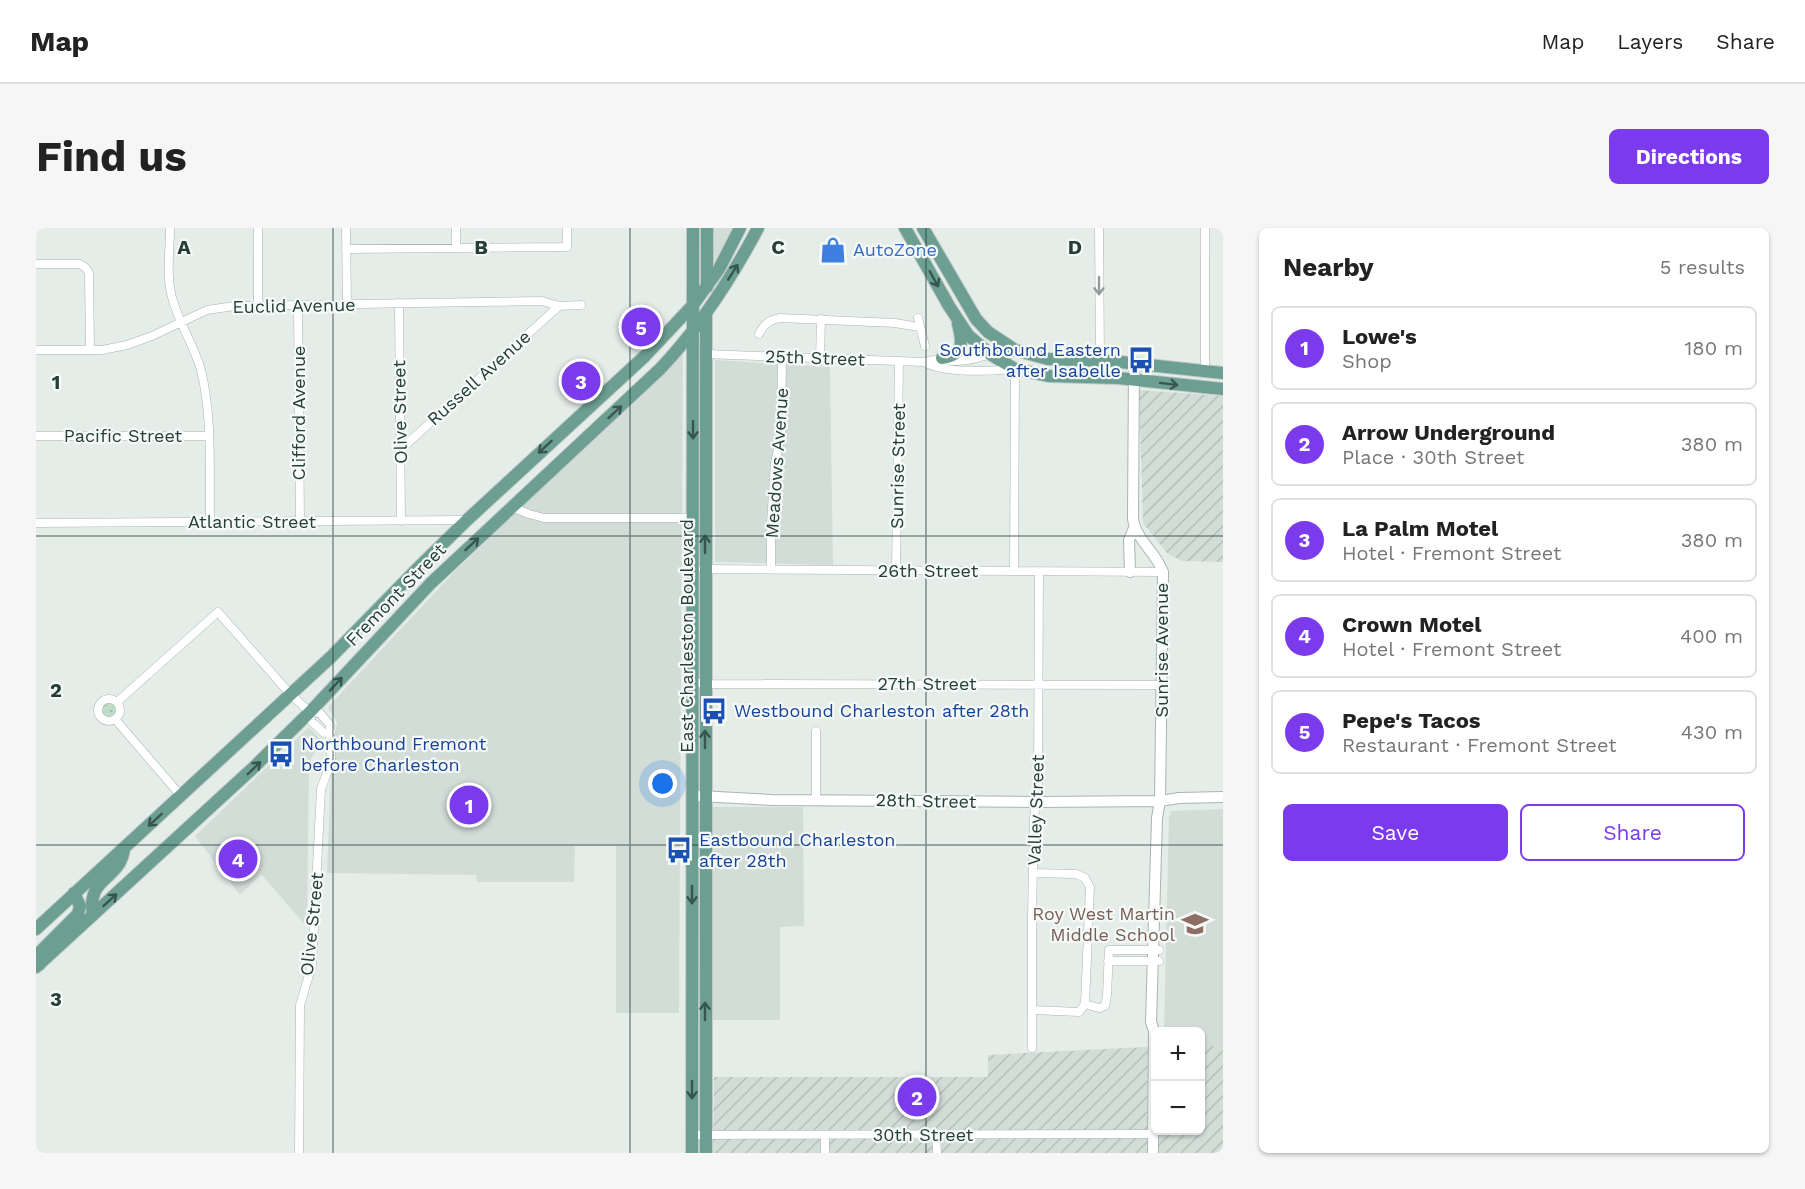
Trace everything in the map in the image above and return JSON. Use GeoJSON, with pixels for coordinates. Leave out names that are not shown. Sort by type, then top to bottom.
{"type":"FeatureCollection","features":[{"type":"Feature","properties":{"kind":"main road","name":"East Charleston Boulevard"},"geometry":{"type":"LineString","coordinates":[[693,228],[693,518],[699,569]]}},
{"type":"Feature","properties":{"kind":"main road","name":"East Charleston Boulevard"},"geometry":{"type":"LineString","coordinates":[[706,1153],[705,953],[699,796],[699,569],[706,354],[707,228]]}},
{"type":"Feature","properties":{"kind":"main road","name":"Fremont Street"},"geometry":{"type":"LineString","coordinates":[[36,928],[291,695],[467,520],[634,366],[693,305],[719,268],[741,228]]}},
{"type":"Feature","properties":{"kind":"main road","name":"Fremont Street"},"geometry":{"type":"LineString","coordinates":[[37,966],[252,769],[310,712],[431,583],[660,369],[693,334],[758,228]]}},
{"type":"Feature","properties":{"kind":"main road"},"geometry":{"type":"LineString","coordinates":[[906,228],[968,335],[990,354],[1016,369],[1049,376],[1134,380],[1223,389]]}},
{"type":"Feature","properties":{"kind":"main road"},"geometry":{"type":"LineString","coordinates":[[916,228],[944,265]]}},
{"type":"Feature","properties":{"kind":"main road"},"geometry":{"type":"LineString","coordinates":[[923,228],[976,319],[988,332],[1023,354],[1054,360],[1134,363],[1223,373]]}},
{"type":"Feature","properties":{"kind":"main road"},"geometry":{"type":"LineString","coordinates":[[942,358],[955,355],[961,346],[956,317]]}},
{"type":"Feature","properties":{"kind":"main road"},"geometry":{"type":"LineString","coordinates":[[990,354],[999,350],[1033,364],[1054,360]]}},
{"type":"Feature","properties":{"kind":"main road"},"geometry":{"type":"LineString","coordinates":[[660,369],[680,363],[686,364],[693,371]]}},
{"type":"Feature","properties":{"kind":"main road","name":"East Charleston Boulevard"},"geometry":{"type":"LineString","coordinates":[[692,1153],[692,931],[699,796]]}},
{"type":"Feature","properties":{"kind":"main road"},"geometry":{"type":"LineString","coordinates":[[93,915],[91,906],[95,888],[119,865],[124,848]]}},
{"type":"Feature","properties":{"kind":"main road"},"geometry":{"type":"LineString","coordinates":[[37,966],[41,951],[78,914],[80,906],[74,893]]}},
{"type":"Feature","properties":{"kind":"main road"},"geometry":{"type":"LineString","coordinates":[[692,931],[705,953],[692,977]]}},
{"type":"Feature","properties":{"kind":"street"},"geometry":{"type":"LineString","coordinates":[[170,228],[172,297],[200,369],[206,396],[210,522]]}},
{"type":"Feature","properties":{"kind":"street"},"geometry":{"type":"LineString","coordinates":[[258,228],[258,305]]}},
{"type":"Feature","properties":{"kind":"street"},"geometry":{"type":"LineString","coordinates":[[346,228],[346,305]]}},
{"type":"Feature","properties":{"kind":"street"},"geometry":{"type":"LineString","coordinates":[[456,228],[456,248]]}},
{"type":"Feature","properties":{"kind":"street"},"geometry":{"type":"LineString","coordinates":[[346,249],[567,247],[567,228]]}},
{"type":"Feature","properties":{"kind":"street"},"geometry":{"type":"LineString","coordinates":[[1099,228],[1100,361]]}},
{"type":"Feature","properties":{"kind":"street"},"geometry":{"type":"LineString","coordinates":[[1204,228],[1205,372]]}},
{"type":"Feature","properties":{"kind":"street"},"geometry":{"type":"LineString","coordinates":[[36,264],[80,264],[86,268],[89,273],[90,350]]}},
{"type":"Feature","properties":{"kind":"street","name":"Euclid Avenue"},"geometry":{"type":"LineString","coordinates":[[36,350],[90,350],[127,345],[207,310],[235,306],[542,301],[559,306],[581,305]]}},
{"type":"Feature","properties":{"kind":"street","name":"Olive Street"},"geometry":{"type":"LineString","coordinates":[[399,303],[401,521]]}},
{"type":"Feature","properties":{"kind":"street","name":"Clifford Avenue"},"geometry":{"type":"LineString","coordinates":[[298,305],[300,521]]}},
{"type":"Feature","properties":{"kind":"street","name":"Russell Avenue"},"geometry":{"type":"LineString","coordinates":[[400,450],[559,306]]}},
{"type":"Feature","properties":{"kind":"street"},"geometry":{"type":"LineString","coordinates":[[918,318],[925,346]]}},
{"type":"Feature","properties":{"kind":"street"},"geometry":{"type":"LineString","coordinates":[[759,334],[765,324],[772,320],[821,319],[895,323],[920,327]]}},
{"type":"Feature","properties":{"kind":"street"},"geometry":{"type":"LineString","coordinates":[[820,358],[821,319]]}},
{"type":"Feature","properties":{"kind":"street","name":"25th Street"},"geometry":{"type":"LineString","coordinates":[[706,354],[924,362],[942,358],[947,361],[968,360],[990,354]]}},
{"type":"Feature","properties":{"kind":"street","name":"Meadows Avenue"},"geometry":{"type":"LineString","coordinates":[[771,569],[774,463],[781,436],[782,357]]}},
{"type":"Feature","properties":{"kind":"street","name":"Sunrise Street"},"geometry":{"type":"LineString","coordinates":[[896,570],[900,361]]}},
{"type":"Feature","properties":{"kind":"street","name":"25th Street"},"geometry":{"type":"LineString","coordinates":[[924,362],[934,368],[1016,369]]}},
{"type":"Feature","properties":{"kind":"street"},"geometry":{"type":"LineString","coordinates":[[1130,572],[1129,540],[1134,528],[1134,363]]}},
{"type":"Feature","properties":{"kind":"street"},"geometry":{"type":"LineString","coordinates":[[1014,571],[1016,369]]}},
{"type":"Feature","properties":{"kind":"street","name":"Pacific Street"},"geometry":{"type":"LineString","coordinates":[[36,436],[209,436]]}},
{"type":"Feature","properties":{"kind":"street"},"geometry":{"type":"LineString","coordinates":[[512,507],[544,518],[693,518]]}},
{"type":"Feature","properties":{"kind":"street","name":"Atlantic Street"},"geometry":{"type":"LineString","coordinates":[[36,523],[467,520]]}},
{"type":"Feature","properties":{"kind":"street","name":"Sunrise Avenue"},"geometry":{"type":"LineString","coordinates":[[1134,528],[1155,556],[1163,572],[1156,956],[1151,1022],[1154,1031],[1153,1081]]}},
{"type":"Feature","properties":{"kind":"street","name":"26th Street"},"geometry":{"type":"LineString","coordinates":[[699,569],[1163,572]]}},
{"type":"Feature","properties":{"kind":"street","name":"Valley Street"},"geometry":{"type":"LineString","coordinates":[[1032,1048],[1031,966],[1035,802],[1038,787],[1039,571]]}},
{"type":"Feature","properties":{"kind":"street","name":"Olive Street"},"geometry":{"type":"LineString","coordinates":[[117,702],[218,612],[291,695],[310,712],[320,713],[330,725],[331,762],[321,789],[312,965],[300,1005],[299,1153]]}},
{"type":"Feature","properties":{"kind":"street","name":"27th Street"},"geometry":{"type":"LineString","coordinates":[[699,683],[1162,685]]}},
{"type":"Feature","properties":{"kind":"street"},"geometry":{"type":"LineString","coordinates":[[105,700],[117,702],[120,713],[116,719],[108,722],[101,718],[98,708],[105,700]]}},
{"type":"Feature","properties":{"kind":"street"},"geometry":{"type":"LineString","coordinates":[[116,719],[180,796]]}},
{"type":"Feature","properties":{"kind":"street"},"geometry":{"type":"LineString","coordinates":[[816,731],[816,800]]}},
{"type":"Feature","properties":{"kind":"street","name":"28th Street"},"geometry":{"type":"LineString","coordinates":[[699,796],[816,800],[1035,802],[1160,801],[1223,797]]}},
{"type":"Feature","properties":{"kind":"street","name":"28th Street"},"geometry":{"type":"LineString","coordinates":[[1160,801],[1223,802]]}},
{"type":"Feature","properties":{"kind":"street"},"geometry":{"type":"LineString","coordinates":[[1032,1010],[1078,1012],[1085,1004],[1090,893],[1085,878],[1076,874],[1033,873]]}},
{"type":"Feature","properties":{"kind":"street"},"geometry":{"type":"LineString","coordinates":[[1085,1004],[1099,1008],[1105,1006],[1109,950],[1156,956]]}},
{"type":"Feature","properties":{"kind":"street"},"geometry":{"type":"LineString","coordinates":[[1108,961],[1156,956]]}},
{"type":"Feature","properties":{"kind":"street","name":"30th Street"},"geometry":{"type":"LineString","coordinates":[[692,1136],[1151,1134]]}},
{"type":"Feature","properties":{"kind":"street"},"geometry":{"type":"LineString","coordinates":[[936,1135],[937,1153]]}},
{"type":"Feature","properties":{"kind":"street","name":"Sunrise Avenue"},"geometry":{"type":"LineString","coordinates":[[1154,1135],[1154,1153]]}},
{"type":"Feature","properties":{"kind":"street"},"geometry":{"type":"LineString","coordinates":[[825,1136],[825,1153]]}},
{"type":"Feature","properties":{"kind":"shaded area"},"geometry":{"type":"Polygon","coordinates":[[[712,228],[735,228],[714,264],[713,263],[712,228]]]}},
{"type":"Feature","properties":{"kind":"shaded area"},"geometry":{"type":"Polygon","coordinates":[[[683,353],[679,1013],[616,1013],[616,846],[575,846],[574,882],[477,882],[476,875],[327,873],[332,749],[337,723],[328,707],[452,574],[683,353]]]}},
{"type":"Feature","properties":{"kind":"shaded area"},"geometry":{"type":"Polygon","coordinates":[[[715,360],[830,367],[833,565],[715,562],[715,360]]]}},
{"type":"Feature","properties":{"kind":"shaded area"},"geometry":{"type":"Polygon","coordinates":[[[1139,390],[1223,396],[1223,562],[1182,561],[1167,553],[1143,523],[1139,390]]]}},
{"type":"Feature","properties":{"kind":"shaded area"},"geometry":{"type":"Polygon","coordinates":[[[309,727],[322,741],[309,762],[307,927],[261,874],[240,895],[195,836],[309,727]]]}},
{"type":"Feature","properties":{"kind":"shaded area"},"geometry":{"type":"Polygon","coordinates":[[[713,807],[803,807],[804,926],[780,927],[780,1020],[713,1020],[713,807]]]}},
{"type":"Feature","properties":{"kind":"shaded area","name":"Roy West Martin Middle School"},"geometry":{"type":"Polygon","coordinates":[[[1223,809],[1223,1047],[1205,1045],[1205,1027],[1164,1027],[1169,816],[1172,811],[1223,809]]]}},
{"type":"Feature","properties":{"kind":"shaded area"},"geometry":{"type":"Polygon","coordinates":[[[1151,1045],[1151,1135],[1205,1135],[1205,1045],[1223,1047],[1223,1153],[713,1153],[714,1077],[988,1077],[988,1055],[1151,1045]]]}},
{"type":"Feature","properties":{"kind":"green space"},"geometry":{"type":"Polygon","coordinates":[[[106,699],[113,702],[116,709],[113,716],[106,719],[99,716],[96,709],[99,702],[106,699]]]}},
{"type":"Feature","properties":{"kind":"place","name":"AutoZone"},"geometry":{"type":"Point","coordinates":[833,250]}},
{"type":"Feature","properties":{"kind":"place","name":"Pepe's Tacos"},"geometry":{"type":"Point","coordinates":[641,327]}},
{"type":"Feature","properties":{"kind":"place","name":"Southbound Eastern after Isabelle"},"geometry":{"type":"Point","coordinates":[1141,360]}},
{"type":"Feature","properties":{"kind":"place","name":"La Palm Motel"},"geometry":{"type":"Point","coordinates":[581,381]}},
{"type":"Feature","properties":{"kind":"place","name":"Westbound Charleston after 28th"},"geometry":{"type":"Point","coordinates":[714,711]}},
{"type":"Feature","properties":{"kind":"place","name":"Northbound Fremont before Charleston"},"geometry":{"type":"Point","coordinates":[281,754]}},
{"type":"Feature","properties":{"kind":"place","name":"Lowe's"},"geometry":{"type":"Point","coordinates":[469,805]}},
{"type":"Feature","properties":{"kind":"place","name":"Eastbound Charleston after 28th"},"geometry":{"type":"Point","coordinates":[679,850]}},
{"type":"Feature","properties":{"kind":"place","name":"Crown Motel"},"geometry":{"type":"Point","coordinates":[238,859]}},
{"type":"Feature","properties":{"kind":"place","name":"Roy West Martin Middle School"},"geometry":{"type":"Point","coordinates":[1195,924]}},
{"type":"Feature","properties":{"kind":"place","name":"Arrow Underground"},"geometry":{"type":"Point","coordinates":[917,1097]}}]}
